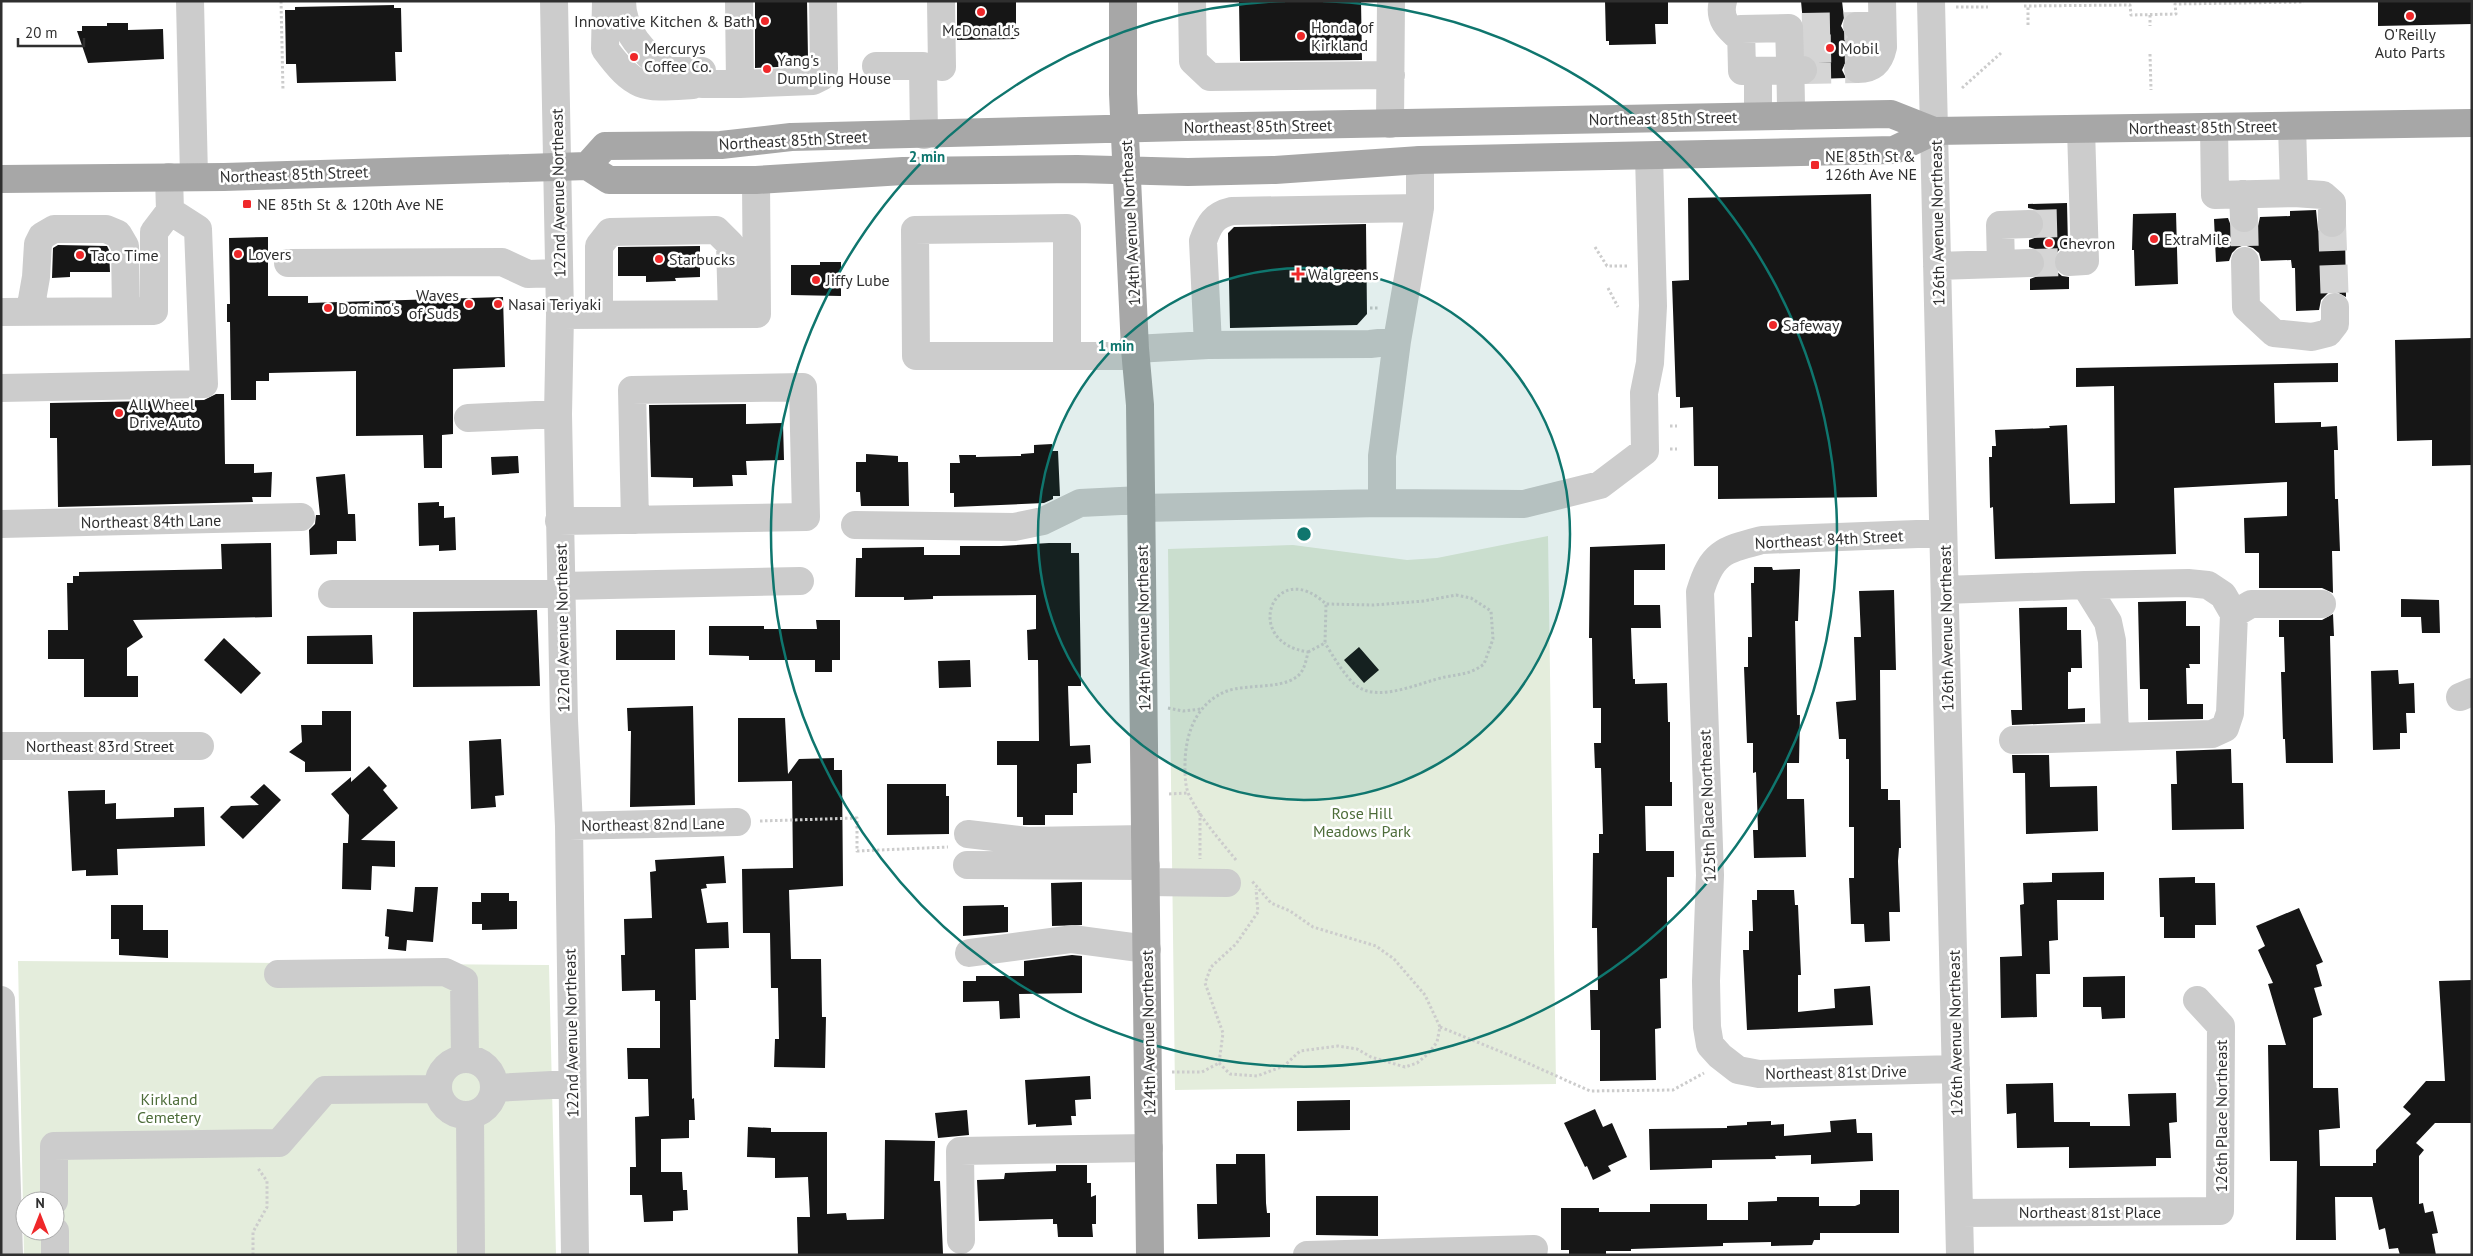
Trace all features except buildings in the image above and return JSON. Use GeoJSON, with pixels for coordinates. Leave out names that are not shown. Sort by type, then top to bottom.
{"type":"FeatureCollection","features":[{"type":"Feature","properties":{"kind":"main road","name":"124th Avenue Northeast"},"geometry":{"type":"LineString","coordinates":[[1123,1],[1126,129],[1140,405],[1150,1255]]}},
{"type":"Feature","properties":{"kind":"main road","name":"Northeast 85th Street"},"geometry":{"type":"LineString","coordinates":[[587,166],[605,146],[721,145],[791,137],[1891,114],[1934,132]]}},
{"type":"Feature","properties":{"kind":"main road"},"geometry":{"type":"LineString","coordinates":[[1649,156],[1672,138],[1739,136],[1754,127],[1758,116]]}},
{"type":"Feature","properties":{"kind":"main road"},"geometry":{"type":"LineString","coordinates":[[1449,160],[1473,142],[1540,140],[1555,131],[1559,120]]}},
{"type":"Feature","properties":{"kind":"main road","name":"Northeast 85th Street"},"geometry":{"type":"LineString","coordinates":[[1,179],[182,177],[558,166],[587,166],[609,180],[756,180],[903,172],[1188,172],[1274,170],[1420,160],[1894,150],[1934,132],[2472,123]]}},
{"type":"Feature","properties":{"kind":"street"},"geometry":{"type":"LineString","coordinates":[[1,312],[154,311],[154,232],[170,211],[182,177],[190,1]]}},
{"type":"Feature","properties":{"kind":"street","name":"122nd Avenue Northeast"},"geometry":{"type":"LineString","coordinates":[[554,1],[560,315],[558,414],[559,521],[569,826],[571,1084],[575,1255]]}},
{"type":"Feature","properties":{"kind":"street"},"geometry":{"type":"LineString","coordinates":[[606,1],[605,48],[636,82],[654,87],[702,78]]}},
{"type":"Feature","properties":{"kind":"street"},"geometry":{"type":"LineString","coordinates":[[622,1],[622,16],[628,32],[667,72],[740,84],[813,82],[821,77],[824,68],[823,1]]}},
{"type":"Feature","properties":{"kind":"street"},"geometry":{"type":"LineString","coordinates":[[739,1],[740,84]]}},
{"type":"Feature","properties":{"kind":"street"},"geometry":{"type":"LineString","coordinates":[[942,1],[942,67]]}},
{"type":"Feature","properties":{"kind":"street"},"geometry":{"type":"LineString","coordinates":[[1192,1],[1193,61],[1210,77],[1391,75]]}},
{"type":"Feature","properties":{"kind":"street"},"geometry":{"type":"LineString","coordinates":[[1390,124],[1391,1]]}},
{"type":"Feature","properties":{"kind":"street"},"geometry":{"type":"LineString","coordinates":[[1723,1],[1721,12],[1723,21],[1741,39]]}},
{"type":"Feature","properties":{"kind":"street","name":"126th Avenue Northeast"},"geometry":{"type":"LineString","coordinates":[[1944,4],[1934,132],[1960,1255]]}},
{"type":"Feature","properties":{"kind":"street"},"geometry":{"type":"LineString","coordinates":[[1741,29],[1796,49],[1758,71],[1742,72],[1741,29]]}},
{"type":"Feature","properties":{"kind":"street"},"geometry":{"type":"LineString","coordinates":[[1790,116],[1796,49]]}},
{"type":"Feature","properties":{"kind":"street"},"geometry":{"type":"LineString","coordinates":[[876,66],[923,66],[924,135]]}},
{"type":"Feature","properties":{"kind":"street"},"geometry":{"type":"LineString","coordinates":[[1758,71],[1758,116]]}},
{"type":"Feature","properties":{"kind":"street"},"geometry":{"type":"LineString","coordinates":[[2292,126],[2294,193]]}},
{"type":"Feature","properties":{"kind":"street"},"geometry":{"type":"LineString","coordinates":[[2214,127],[2215,195],[2243,206],[2294,193],[2323,195],[2332,203],[2332,223]]}},
{"type":"Feature","properties":{"kind":"street"},"geometry":{"type":"LineString","coordinates":[[2069,262],[2085,261],[2076,223],[2081,129]]}},
{"type":"Feature","properties":{"kind":"street"},"geometry":{"type":"LineString","coordinates":[[855,525],[1014,527],[1043,521],[1080,503],[1524,504],[1600,485],[1645,451],[1644,393],[1650,363],[1653,306],[1649,156]]}},
{"type":"Feature","properties":{"kind":"street"},"geometry":{"type":"LineString","coordinates":[[1382,503],[1382,456],[1397,341],[1420,208],[1420,160]]}},
{"type":"Feature","properties":{"kind":"street"},"geometry":{"type":"LineString","coordinates":[[560,315],[757,314],[756,180]]}},
{"type":"Feature","properties":{"kind":"street"},"geometry":{"type":"LineString","coordinates":[[1208,345],[1204,241],[1209,225],[1220,214],[1232,211],[1420,208]]}},
{"type":"Feature","properties":{"kind":"street"},"geometry":{"type":"LineString","coordinates":[[1,388],[204,384],[198,228],[170,211]]}},
{"type":"Feature","properties":{"kind":"street"},"geometry":{"type":"LineString","coordinates":[[2001,264],[2000,225],[2029,224]]}},
{"type":"Feature","properties":{"kind":"street"},"geometry":{"type":"LineString","coordinates":[[30,312],[36,277],[38,244],[42,236],[54,228],[106,228],[118,234],[125,246],[126,311]]}},
{"type":"Feature","properties":{"kind":"street"},"geometry":{"type":"LineString","coordinates":[[1067,355],[1067,228],[915,230],[916,356],[1067,355],[1136,352],[1208,345],[1370,344],[1397,341]]}},
{"type":"Feature","properties":{"kind":"street"},"geometry":{"type":"LineString","coordinates":[[599,315],[599,246],[610,232],[716,230],[730,244],[732,314]]}},
{"type":"Feature","properties":{"kind":"street"},"geometry":{"type":"LineString","coordinates":[[2244,261],[2246,307],[2274,333],[2312,337],[2328,333],[2335,324],[2335,307]]}},
{"type":"Feature","properties":{"kind":"street"},"geometry":{"type":"LineString","coordinates":[[288,263],[502,262],[528,274],[559,273]]}},
{"type":"Feature","properties":{"kind":"street"},"geometry":{"type":"LineString","coordinates":[[1937,266],[2030,263]]}},
{"type":"Feature","properties":{"kind":"street"},"geometry":{"type":"LineString","coordinates":[[559,521],[636,520],[806,517],[802,387],[632,390],[636,520]]}},
{"type":"Feature","properties":{"kind":"street"},"geometry":{"type":"LineString","coordinates":[[468,418],[558,414]]}},
{"type":"Feature","properties":{"kind":"street","name":"Northeast 84th Lane"},"geometry":{"type":"LineString","coordinates":[[1,524],[301,517]]}},
{"type":"Feature","properties":{"kind":"street","name":"Northeast 84th Street"},"geometry":{"type":"LineString","coordinates":[[1718,556],[1735,547],[1762,540],[1943,533]]}},
{"type":"Feature","properties":{"kind":"street","name":"125th Place Northeast"},"geometry":{"type":"LineString","coordinates":[[1718,556],[1706,570],[1700,592],[1710,875],[1706,981],[1707,1027],[1710,1045],[1720,1056]]}},
{"type":"Feature","properties":{"kind":"street"},"geometry":{"type":"LineString","coordinates":[[332,594],[561,590],[800,581]]}},
{"type":"Feature","properties":{"kind":"street"},"geometry":{"type":"LineString","coordinates":[[1945,590],[2188,583],[2208,585],[2222,595],[2234,614],[2230,713],[2224,728],[2212,734],[2013,740]]}},
{"type":"Feature","properties":{"kind":"street"},"geometry":{"type":"LineString","coordinates":[[2085,585],[2108,622],[2112,642],[2116,737]]}},
{"type":"Feature","properties":{"kind":"street"},"geometry":{"type":"LineString","coordinates":[[2234,614],[2250,604],[2322,604]]}},
{"type":"Feature","properties":{"kind":"street","name":"Northeast 83rd Street"},"geometry":{"type":"LineString","coordinates":[[1,746],[200,746]]}},
{"type":"Feature","properties":{"kind":"street","name":"Northeast 82nd Lane"},"geometry":{"type":"LineString","coordinates":[[569,826],[747,822]]}},
{"type":"Feature","properties":{"kind":"street"},"geometry":{"type":"LineString","coordinates":[[961,849],[1146,862],[1200,882],[1239,874]]}},
{"type":"Feature","properties":{"kind":"street"},"geometry":{"type":"LineString","coordinates":[[969,953],[1072,939],[1147,949]]}},
{"type":"Feature","properties":{"kind":"street"},"geometry":{"type":"LineString","coordinates":[[278,974],[445,972],[464,981],[465,1058]]}},
{"type":"Feature","properties":{"kind":"street"},"geometry":{"type":"LineString","coordinates":[[1,1000],[9,1255]]}},
{"type":"Feature","properties":{"kind":"street","name":"126th Place Northeast"},"geometry":{"type":"LineString","coordinates":[[2197,1000],[2221,1026],[2220,1211]]}},
{"type":"Feature","properties":{"kind":"street","name":"Northeast 81st Drive"},"geometry":{"type":"LineString","coordinates":[[1720,1056],[1738,1070],[1759,1074],[1956,1069]]}},
{"type":"Feature","properties":{"kind":"street"},"geometry":{"type":"LineString","coordinates":[[465,1058],[473,1059],[487,1067],[492,1074],[495,1088],[492,1099],[486,1107],[470,1115],[452,1112],[440,1098],[438,1089],[442,1072],[456,1060],[465,1058]]}},
{"type":"Feature","properties":{"kind":"street"},"geometry":{"type":"LineString","coordinates":[[495,1088],[571,1084]]}},
{"type":"Feature","properties":{"kind":"street"},"geometry":{"type":"LineString","coordinates":[[54,1191],[54,1146],[255,1145],[278,1143],[325,1090],[438,1089]]}},
{"type":"Feature","properties":{"kind":"street"},"geometry":{"type":"LineString","coordinates":[[470,1115],[471,1255]]}},
{"type":"Feature","properties":{"kind":"street"},"geometry":{"type":"LineString","coordinates":[[961,1240],[960,1151],[1149,1148]]}},
{"type":"Feature","properties":{"kind":"street","name":"Northeast 81st Place"},"geometry":{"type":"LineString","coordinates":[[1960,1213],[2220,1211]]}},
{"type":"Feature","properties":{"kind":"street"},"geometry":{"type":"LineString","coordinates":[[55,1241],[55,1255]]}},
{"type":"Feature","properties":{"kind":"street"},"geometry":{"type":"LineString","coordinates":[[1306,1255],[1489,1252],[1534,1248]]}},
{"type":"Feature","properties":{"kind":"path"},"geometry":{"type":"LineString","coordinates":[[281,1],[283,91]]}},
{"type":"Feature","properties":{"kind":"path"},"geometry":{"type":"LineString","coordinates":[[2028,25],[2026,6],[2130,5],[2131,15],[2150,15],[2176,14],[2175,4],[2304,2]]}},
{"type":"Feature","properties":{"kind":"path"},"geometry":{"type":"LineString","coordinates":[[1944,4],[1988,7]]}},
{"type":"Feature","properties":{"kind":"path"},"geometry":{"type":"LineString","coordinates":[[2150,15],[2150,26]]}},
{"type":"Feature","properties":{"kind":"path"},"geometry":{"type":"LineString","coordinates":[[1962,88],[2001,53]]}},
{"type":"Feature","properties":{"kind":"path"},"geometry":{"type":"LineString","coordinates":[[2150,54],[2151,90]]}},
{"type":"Feature","properties":{"kind":"path"},"geometry":{"type":"LineString","coordinates":[[1596,247],[1607,266],[1632,266]]}},
{"type":"Feature","properties":{"kind":"path"},"geometry":{"type":"LineString","coordinates":[[1608,288],[1618,307]]}},
{"type":"Feature","properties":{"kind":"path"},"geometry":{"type":"LineString","coordinates":[[1325,643],[1308,652],[1297,650],[1281,642],[1271,630],[1270,612],[1278,595],[1291,588],[1303,588],[1315,594],[1326,604],[1374,605],[1424,601],[1456,595],[1471,598],[1491,612],[1493,638],[1484,664],[1475,671],[1404,689],[1372,693],[1357,686],[1335,661],[1325,643],[1326,604]]}},
{"type":"Feature","properties":{"kind":"path"},"geometry":{"type":"LineString","coordinates":[[1219,1063],[1230,1074],[1256,1076],[1284,1066],[1300,1052],[1338,1046],[1357,1049],[1387,1063],[1405,1067],[1417,1063],[1428,1054],[1437,1042],[1440,1027],[1425,995],[1394,959],[1376,946],[1312,927],[1290,911],[1271,903],[1239,874],[1188,793],[1185,777],[1186,743],[1193,722],[1201,709],[1226,692],[1295,678],[1304,667],[1308,652]]}},
{"type":"Feature","properties":{"kind":"path"},"geometry":{"type":"LineString","coordinates":[[1165,707],[1184,712],[1201,709]]}},
{"type":"Feature","properties":{"kind":"path"},"geometry":{"type":"LineString","coordinates":[[1163,794],[1188,793]]}},
{"type":"Feature","properties":{"kind":"path"},"geometry":{"type":"LineString","coordinates":[[1200,813],[1200,882]]}},
{"type":"Feature","properties":{"kind":"path"},"geometry":{"type":"LineString","coordinates":[[747,822],[857,818],[857,851],[961,849]]}},
{"type":"Feature","properties":{"kind":"path"},"geometry":{"type":"LineString","coordinates":[[1219,1063],[1223,1033],[1205,983],[1210,967],[1236,944],[1258,912],[1256,888]]}},
{"type":"Feature","properties":{"kind":"path"},"geometry":{"type":"LineString","coordinates":[[1440,1027],[1590,1091],[1673,1090],[1702,1074],[1720,1056]]}},
{"type":"Feature","properties":{"kind":"path"},"geometry":{"type":"LineString","coordinates":[[1170,1072],[1202,1072],[1219,1063]]}},
{"type":"Feature","properties":{"kind":"path"},"geometry":{"type":"LineString","coordinates":[[253,1255],[253,1232],[267,1207],[267,1181],[255,1165],[255,1145]]}},
{"type":"Feature","properties":{"kind":"green space","name":"Rose Hill Meadows Park"},"geometry":{"type":"Polygon","coordinates":[[[1548,536],[1556,1084],[1175,1090],[1168,549],[1293,545],[1407,560],[1437,558],[1548,536]]]}},
{"type":"Feature","properties":{"kind":"green space","name":"Kirkland Cemetery"},"geometry":{"type":"Polygon","coordinates":[[[18,961],[549,965],[556,1255],[24,1255],[24,1241],[65,1241],[65,1191],[23,1191],[18,961]]]}},
{"type":"Feature","properties":{"kind":"tunnel"},"geometry":{"type":"LineString","coordinates":[[1802,27],[1857,26]]}},
{"type":"Feature","properties":{"kind":"tunnel"},"geometry":{"type":"LineString","coordinates":[[1803,49],[1857,48]]}},
{"type":"Feature","properties":{"kind":"tunnel"},"geometry":{"type":"LineString","coordinates":[[1803,70],[1858,69]]}},
{"type":"Feature","properties":{"kind":"tunnel"},"geometry":{"type":"LineString","coordinates":[[2244,218],[2245,261]]}},
{"type":"Feature","properties":{"kind":"tunnel"},"geometry":{"type":"LineString","coordinates":[[2029,224],[2068,223]]}},
{"type":"Feature","properties":{"kind":"tunnel"},"geometry":{"type":"LineString","coordinates":[[2332,223],[2335,307]]}},
{"type":"Feature","properties":{"kind":"tunnel"},"geometry":{"type":"LineString","coordinates":[[2030,263],[2069,262]]}},
{"type":"Feature","properties":{"kind":"place","name":"McDonald's"},"geometry":{"type":"Point","coordinates":[981,12]}},
{"type":"Feature","properties":{"kind":"place","name":"O'Reilly Auto Parts"},"geometry":{"type":"Point","coordinates":[2410,16]}},
{"type":"Feature","properties":{"kind":"place","name":"Innovative Kitchen & Bath"},"geometry":{"type":"Point","coordinates":[765,21]}},
{"type":"Feature","properties":{"kind":"place","name":"Honda of Kirkland"},"geometry":{"type":"Point","coordinates":[1301,36]}},
{"type":"Feature","properties":{"kind":"place","name":"Mobil"},"geometry":{"type":"Point","coordinates":[1830,48]}},
{"type":"Feature","properties":{"kind":"place","name":"Mercurys Coffee Co."},"geometry":{"type":"Point","coordinates":[634,57]}},
{"type":"Feature","properties":{"kind":"place","name":"Yang's Dumpling House"},"geometry":{"type":"Point","coordinates":[767,69]}},
{"type":"Feature","properties":{"kind":"place","name":"NE 85th St & 126th Ave NE"},"geometry":{"type":"Point","coordinates":[1815,165]}},
{"type":"Feature","properties":{"kind":"place","name":"NE 85th St & 120th Ave NE"},"geometry":{"type":"Point","coordinates":[247,204]}},
{"type":"Feature","properties":{"kind":"place","name":"ExtraMile"},"geometry":{"type":"Point","coordinates":[2154,239]}},
{"type":"Feature","properties":{"kind":"place","name":"Chevron"},"geometry":{"type":"Point","coordinates":[2049,243]}},
{"type":"Feature","properties":{"kind":"place","name":"Lovers"},"geometry":{"type":"Point","coordinates":[238,254]}},
{"type":"Feature","properties":{"kind":"place","name":"Taco Time"},"geometry":{"type":"Point","coordinates":[80,255]}},
{"type":"Feature","properties":{"kind":"place","name":"Starbucks"},"geometry":{"type":"Point","coordinates":[659,259]}},
{"type":"Feature","properties":{"kind":"place","name":"Walgreens"},"geometry":{"type":"Point","coordinates":[1298,274]}},
{"type":"Feature","properties":{"kind":"place","name":"Jiffy Lube"},"geometry":{"type":"Point","coordinates":[816,280]}},
{"type":"Feature","properties":{"kind":"place","name":"Waves of Suds"},"geometry":{"type":"Point","coordinates":[469,304]}},
{"type":"Feature","properties":{"kind":"place","name":"Nasai Teriyaki"},"geometry":{"type":"Point","coordinates":[498,304]}},
{"type":"Feature","properties":{"kind":"place","name":"Domino's"},"geometry":{"type":"Point","coordinates":[328,308]}},
{"type":"Feature","properties":{"kind":"place","name":"Safeway"},"geometry":{"type":"Point","coordinates":[1773,325]}},
{"type":"Feature","properties":{"kind":"place","name":"All Wheel Drive Auto"},"geometry":{"type":"Point","coordinates":[119,413]}}]}
